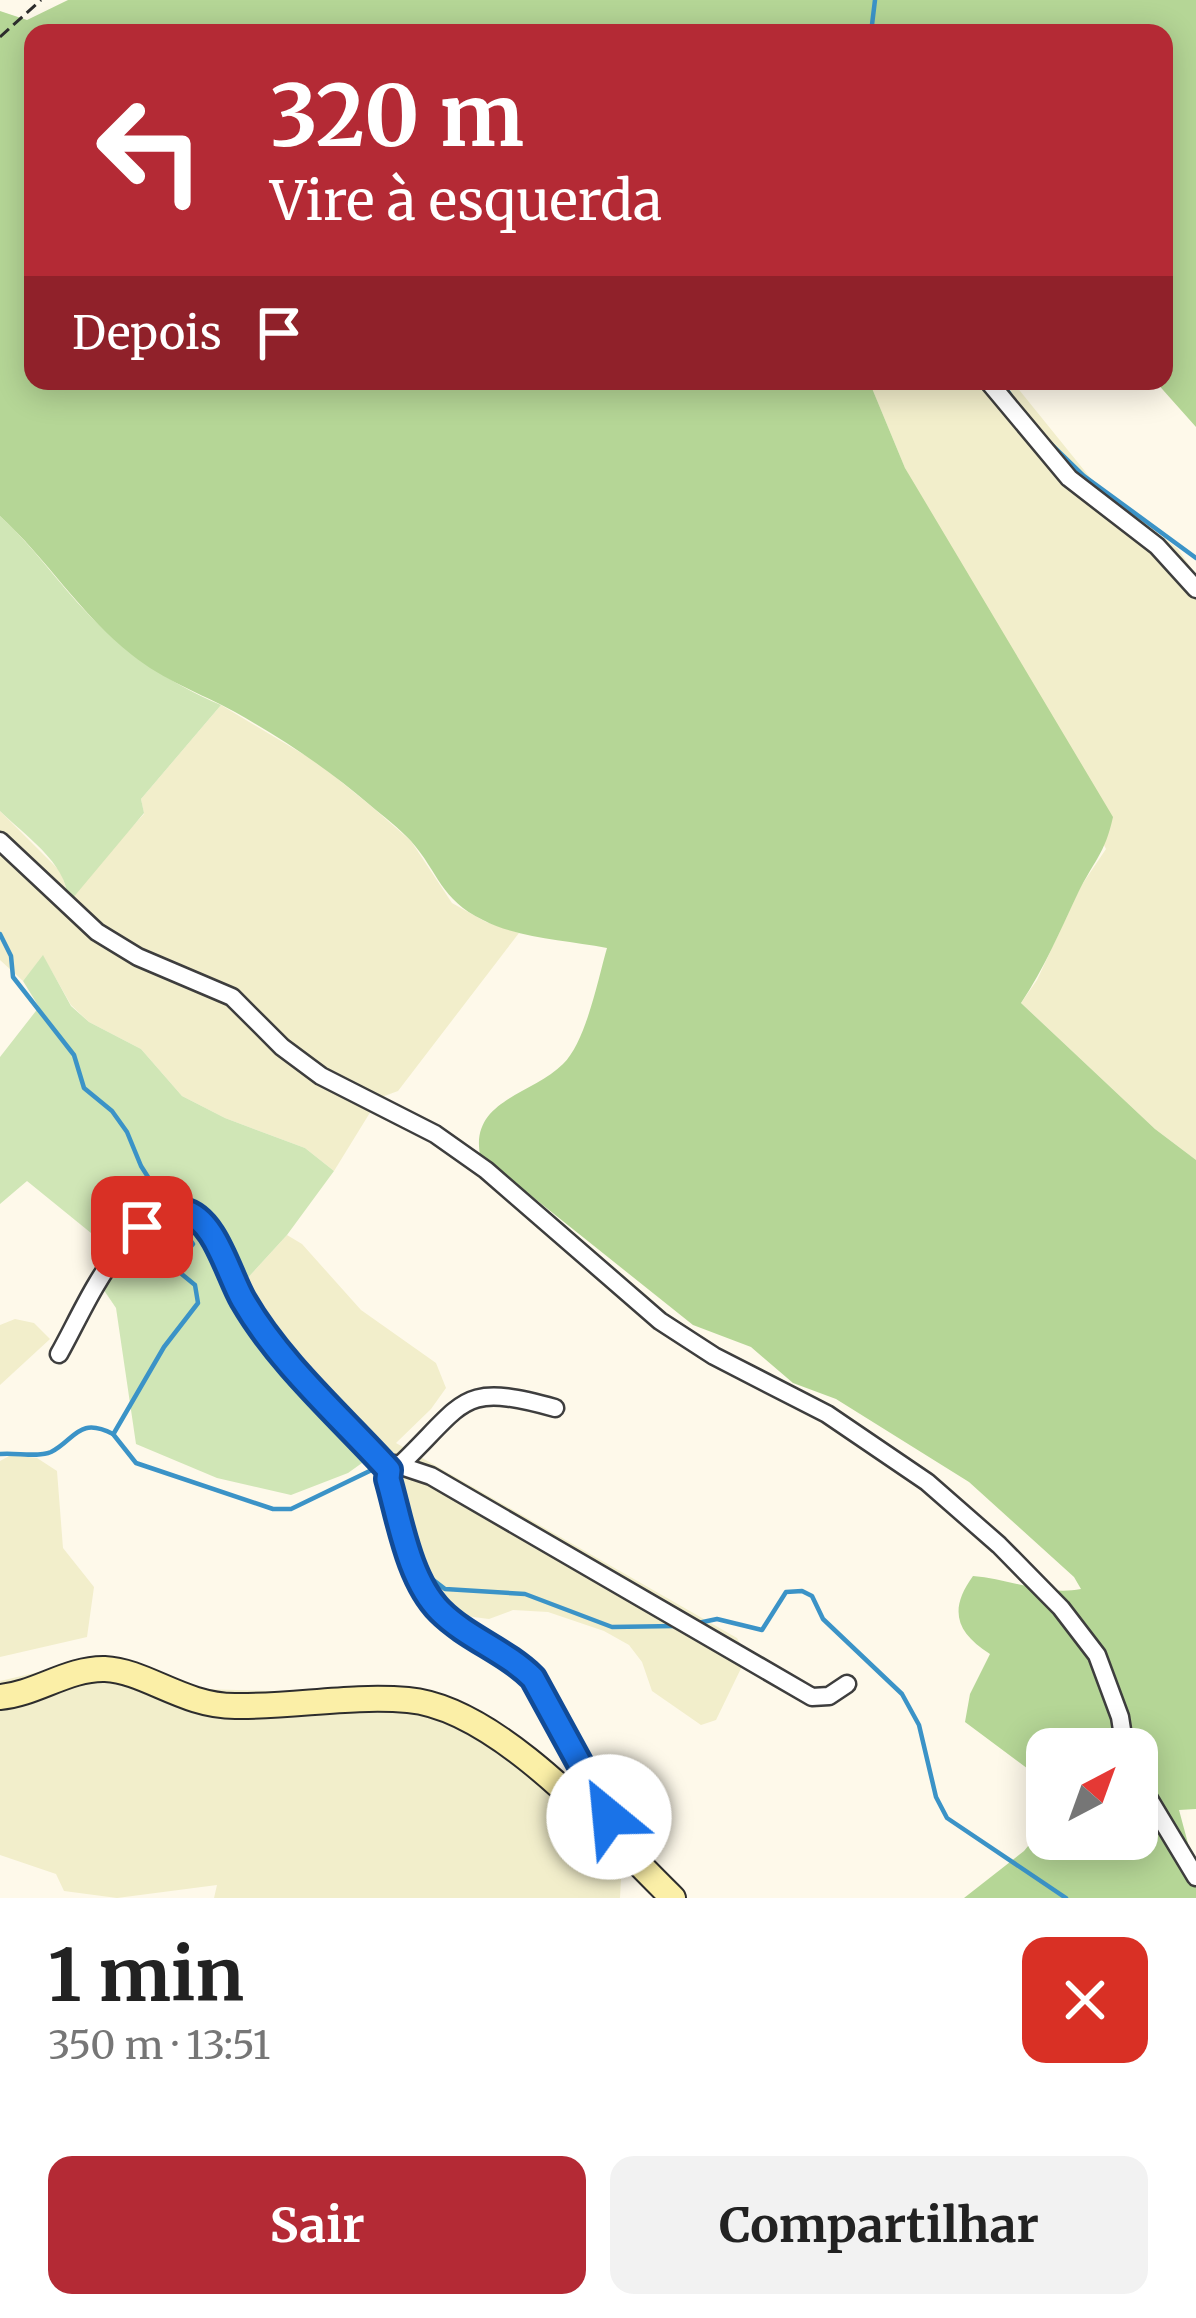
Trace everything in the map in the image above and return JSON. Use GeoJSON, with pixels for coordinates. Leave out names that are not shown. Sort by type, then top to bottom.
{"type":"FeatureCollection","features":[{"type":"Feature","properties":{"kind":"street"},"geometry":{"type":"LineString","coordinates":[[996,390],[1069,478],[1157,546],[1196,590]]}},
{"type":"Feature","properties":{"kind":"street"},"geometry":{"type":"LineString","coordinates":[[0,841],[97,932],[137,957],[232,997],[282,1047],[321,1076],[435,1134],[486,1170],[660,1321],[714,1356],[826,1414],[927,1482],[1061,1608],[1097,1655],[1122,1728]]}},
{"type":"Feature","properties":{"kind":"street"},"geometry":{"type":"LineString","coordinates":[[59,1354],[107,1270],[142,1227],[190,1212],[206,1226],[268,1337],[396,1467],[451,1487],[812,1697],[829,1696],[847,1684]]}},
{"type":"Feature","properties":{"kind":"street"},"geometry":{"type":"LineString","coordinates":[[555,1408],[513,1396],[486,1394],[469,1399],[388,1479],[428,1597],[442,1613],[517,1662],[533,1678],[630,1856]]}},
{"type":"Feature","properties":{"kind":"street"},"geometry":{"type":"LineString","coordinates":[[0,1697],[100,1669],[118,1671],[207,1705],[369,1698],[425,1703],[483,1727],[526,1759],[673,1898]]}},
{"type":"Feature","properties":{"kind":"street"},"geometry":{"type":"LineString","coordinates":[[1158,1814],[1196,1877]]}},
{"type":"Feature","properties":{"kind":"path"},"geometry":{"type":"LineString","coordinates":[[0,38],[41,0]]}},
{"type":"Feature","properties":{"kind":"shaded area"},"geometry":{"type":"Polygon","coordinates":[[[873,390],[1019,390],[1109,501],[1178,549],[1196,575],[1196,1160],[1155,1129],[1021,1003],[1037,980],[1081,886],[1106,849],[905,468],[873,390]]]}},
{"type":"Feature","properties":{"kind":"shaded area"},"geometry":{"type":"Polygon","coordinates":[[[221,705],[318,763],[371,806],[411,841],[452,903],[519,933],[398,1091],[379,1098],[334,1171],[305,1148],[182,1096],[141,1049],[89,1022],[71,1005],[43,956],[23,981],[0,960],[0,811],[61,872],[68,895],[144,814],[141,799],[221,705]]]}},
{"type":"Feature","properties":{"kind":"shaded area"},"geometry":{"type":"Polygon","coordinates":[[[287,1235],[302,1244],[361,1310],[436,1363],[446,1388],[396,1443],[737,1638],[747,1656],[716,1720],[701,1725],[652,1691],[642,1662],[629,1645],[604,1631],[548,1612],[513,1610],[489,1619],[450,1614],[419,1580],[369,1458],[234,1293],[287,1235]]]}},
{"type":"Feature","properties":{"kind":"shaded area"},"geometry":{"type":"Polygon","coordinates":[[[15,1319],[34,1323],[50,1339],[0,1385],[0,1325],[15,1319]]]}},
{"type":"Feature","properties":{"kind":"shaded area"},"geometry":{"type":"Polygon","coordinates":[[[11,1455],[37,1458],[57,1471],[63,1548],[94,1587],[87,1637],[0,1657],[0,1461],[11,1455]]]}},
{"type":"Feature","properties":{"kind":"shaded area"},"geometry":{"type":"Polygon","coordinates":[[[90,1660],[200,1689],[312,1692],[438,1704],[623,1840],[620,1898],[214,1898],[217,1885],[117,1898],[64,1891],[56,1874],[0,1855],[0,1681],[90,1660]]]}},
{"type":"Feature","properties":{"kind":"green space"},"geometry":{"type":"Polygon","coordinates":[[[68,0],[1196,0],[1196,427],[1163,390],[1173,390],[1173,24],[24,24],[24,390],[873,390],[905,468],[1113,817],[1102,849],[1021,1003],[1155,1129],[1196,1160],[1196,1809],[1179,1810],[1196,1873],[1196,1898],[964,1898],[1026,1849],[1026,1860],[1158,1860],[1158,1728],[1026,1728],[1026,1767],[965,1722],[970,1694],[990,1654],[969,1637],[959,1619],[961,1599],[973,1576],[1068,1591],[1081,1589],[1074,1577],[969,1482],[836,1399],[793,1383],[751,1347],[693,1325],[480,1155],[479,1137],[494,1110],[550,1075],[571,1054],[607,948],[512,931],[469,912],[449,894],[406,836],[338,779],[270,733],[132,655],[0,516],[0,11],[27,20],[68,0]]]}},
{"type":"Feature","properties":{"kind":"green space"},"geometry":{"type":"Polygon","coordinates":[[[0,516],[119,643],[167,678],[221,705],[141,799],[144,813],[67,905],[67,891],[55,865],[0,811],[0,516]]]}},
{"type":"Feature","properties":{"kind":"green space"},"geometry":{"type":"Polygon","coordinates":[[[43,955],[71,1006],[89,1022],[141,1049],[182,1096],[305,1148],[334,1171],[287,1235],[234,1293],[369,1458],[348,1473],[291,1495],[217,1478],[136,1444],[116,1308],[93,1274],[107,1246],[27,1181],[0,1204],[0,1057],[39,1007],[23,981],[43,955]]]}},
{"type":"Feature","properties":{"kind":"waterway"},"geometry":{"type":"LineString","coordinates":[[872,24],[875,0]]}},
{"type":"Feature","properties":{"kind":"waterway"},"geometry":{"type":"LineString","coordinates":[[1007,390],[1011,396]]}},
{"type":"Feature","properties":{"kind":"waterway"},"geometry":{"type":"LineString","coordinates":[[1049,442],[1084,476],[1196,558]]}},
{"type":"Feature","properties":{"kind":"waterway"},"geometry":{"type":"LineString","coordinates":[[0,934],[11,956],[13,977],[74,1055],[84,1088],[112,1111],[127,1132],[141,1166],[169,1210]]}},
{"type":"Feature","properties":{"kind":"waterway"},"geometry":{"type":"LineString","coordinates":[[114,1433],[164,1347],[198,1303],[195,1285],[178,1271],[179,1260],[193,1244],[176,1219]]}},
{"type":"Feature","properties":{"kind":"waterway"},"geometry":{"type":"LineString","coordinates":[[0,1454],[45,1454],[84,1429],[113,1434]]}},
{"type":"Feature","properties":{"kind":"waterway"},"geometry":{"type":"LineString","coordinates":[[113,1434],[136,1463],[273,1509],[291,1509],[380,1466]]}},
{"type":"Feature","properties":{"kind":"waterway"},"geometry":{"type":"LineString","coordinates":[[423,1572],[445,1589],[525,1594],[612,1627],[675,1626]]}},
{"type":"Feature","properties":{"kind":"waterway"},"geometry":{"type":"LineString","coordinates":[[698,1623],[717,1619],[762,1630],[786,1592],[812,1596],[823,1619],[902,1694],[919,1725],[936,1797],[947,1818],[1066,1898]]}},
{"type":"Feature","properties":{"kind":"route"},"geometry":{"type":"LineString","coordinates":[[142,1227],[183,1211],[199,1217],[268,1337],[389,1470],[409,1551],[428,1597],[442,1613],[517,1662],[533,1678],[609,1817]]}}]}
